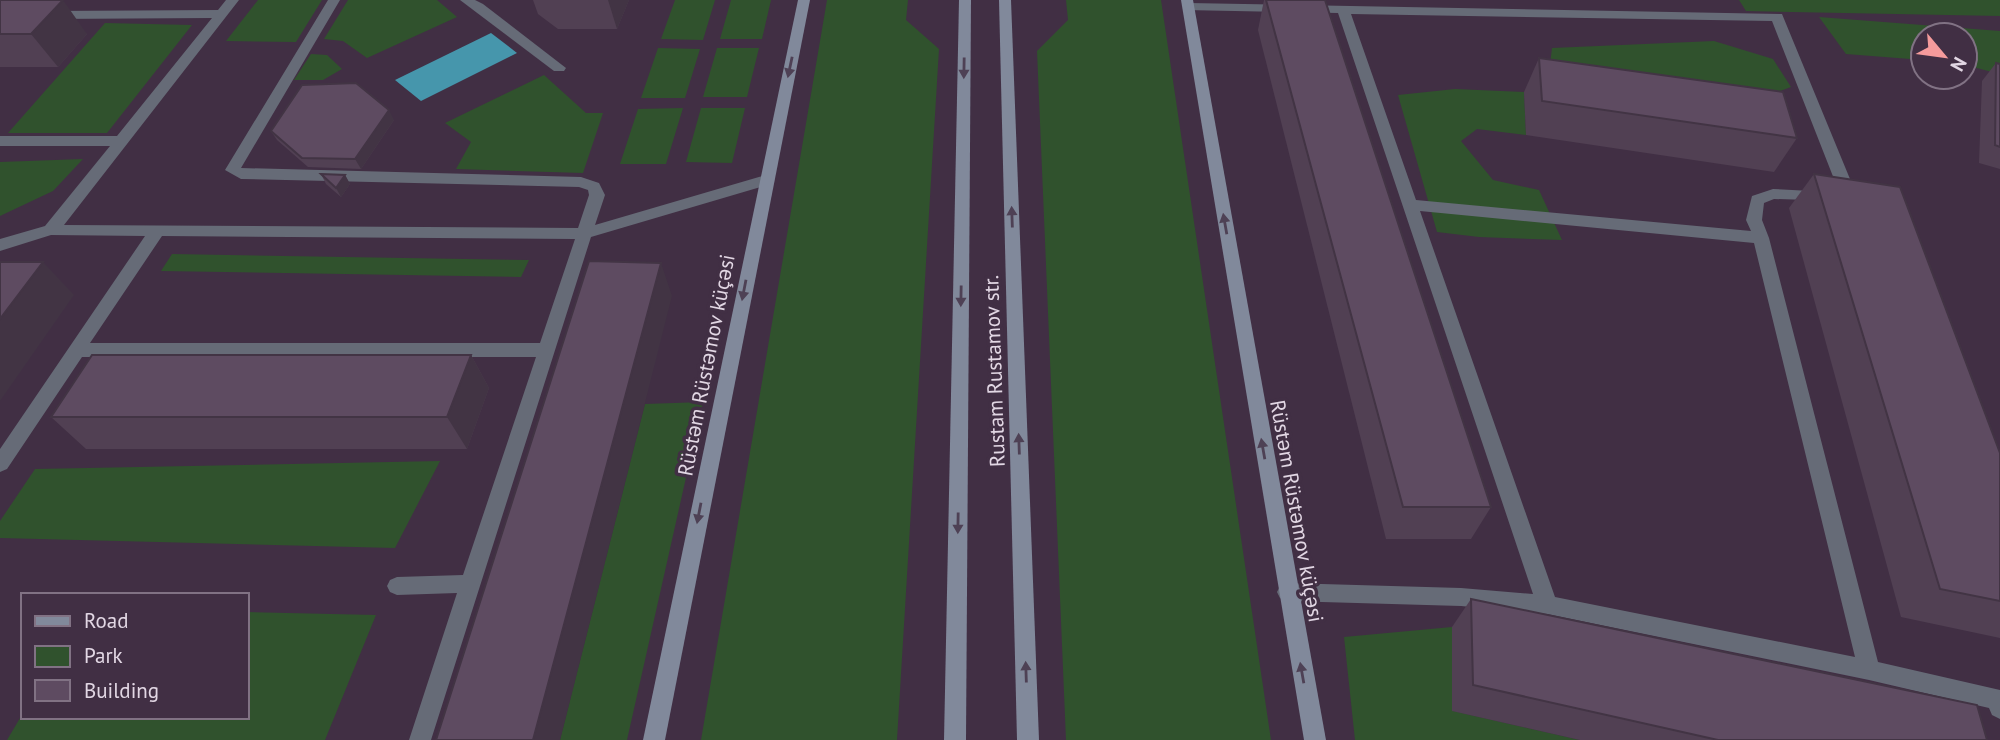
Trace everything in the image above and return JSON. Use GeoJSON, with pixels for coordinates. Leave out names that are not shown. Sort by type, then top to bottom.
{"type":"FeatureCollection","features":[{"type":"Feature","properties":{"kind":"street","name":"Rüstəm Rüstəmov küçəsi"},"geometry":{"type":"LineString","coordinates":[[654,740],[804,0]]}},
{"type":"Feature","properties":{"kind":"street","name":"Rustam Rustamov str."},"geometry":{"type":"LineString","coordinates":[[955,740],[965,0]]}},
{"type":"Feature","properties":{"kind":"street","name":"Rustam Rustamov str."},"geometry":{"type":"LineString","coordinates":[[1005,0],[1028,740]]}},
{"type":"Feature","properties":{"kind":"street","name":"Rüstəm Rüstəmov küçəsi"},"geometry":{"type":"LineString","coordinates":[[1188,4],[1287,592],[1315,740]]}},
{"type":"Feature","properties":{"kind":"lane"},"geometry":{"type":"LineString","coordinates":[[51,230],[233,0]]}},
{"type":"Feature","properties":{"kind":"lane"},"geometry":{"type":"LineString","coordinates":[[334,0],[232,170],[241,174],[581,182],[594,187],[597,195],[420,740]]}},
{"type":"Feature","properties":{"kind":"lane"},"geometry":{"type":"LineString","coordinates":[[466,0],[491,13],[520,40],[559,68]]}},
{"type":"Feature","properties":{"kind":"lane"},"geometry":{"type":"LineString","coordinates":[[1188,4],[1777,17],[1842,179],[1835,197],[1773,194],[1758,200],[1754,220],[1761,238],[1869,670]]}},
{"type":"Feature","properties":{"kind":"lane"},"geometry":{"type":"LineString","coordinates":[[1343,9],[1547,605]]}},
{"type":"Feature","properties":{"kind":"lane"},"geometry":{"type":"LineString","coordinates":[[42,15],[222,14]]}},
{"type":"Feature","properties":{"kind":"lane"},"geometry":{"type":"LineString","coordinates":[[0,141],[121,141]]}},
{"type":"Feature","properties":{"kind":"lane"},"geometry":{"type":"LineString","coordinates":[[0,245],[51,230],[584,233],[766,180]]}},
{"type":"Feature","properties":{"kind":"lane"},"geometry":{"type":"LineString","coordinates":[[1410,205],[1761,238]]}},
{"type":"Feature","properties":{"kind":"lane"},"geometry":{"type":"LineString","coordinates":[[0,464],[157,231]]}},
{"type":"Feature","properties":{"kind":"lane"},"geometry":{"type":"LineString","coordinates":[[77,350],[546,350]]}},
{"type":"Feature","properties":{"kind":"lane"},"geometry":{"type":"LineString","coordinates":[[397,586],[471,584]]}},
{"type":"Feature","properties":{"kind":"lane"},"geometry":{"type":"LineString","coordinates":[[1287,592],[1461,597],[1547,605],[1869,670],[1997,699],[2000,708]]}},
{"type":"Feature","properties":{"kind":"green space"},"geometry":{"type":"Polygon","coordinates":[[[258,0],[322,0],[296,42],[226,41],[258,0]]]}},
{"type":"Feature","properties":{"kind":"green space"},"geometry":{"type":"Polygon","coordinates":[[[348,0],[437,0],[457,17],[367,58],[343,41],[324,39],[348,0]]]}},
{"type":"Feature","properties":{"kind":"green space"},"geometry":{"type":"Polygon","coordinates":[[[675,0],[715,0],[703,40],[661,39],[675,0]]]}},
{"type":"Feature","properties":{"kind":"green space"},"geometry":{"type":"Polygon","coordinates":[[[731,0],[771,0],[762,39],[720,39],[731,0]]]}},
{"type":"Feature","properties":{"kind":"green space"},"geometry":{"type":"Polygon","coordinates":[[[827,0],[908,0],[906,20],[939,49],[897,740],[701,740],[827,0]]]}},
{"type":"Feature","properties":{"kind":"green space"},"geometry":{"type":"Polygon","coordinates":[[[1066,0],[1161,0],[1271,740],[1066,740],[1037,51],[1068,20],[1066,0]]]}},
{"type":"Feature","properties":{"kind":"green space"},"geometry":{"type":"Polygon","coordinates":[[[1739,0],[2000,0],[2000,16],[1746,11],[1739,0]]]}},
{"type":"Feature","properties":{"kind":"green space"},"geometry":{"type":"Polygon","coordinates":[[[1819,17],[1909,24],[1909,59],[1846,54],[1819,17]]]}},
{"type":"Feature","properties":{"kind":"green space"},"geometry":{"type":"Polygon","coordinates":[[[105,23],[192,25],[107,133],[8,133],[105,23]]]}},
{"type":"Feature","properties":{"kind":"green space"},"geometry":{"type":"Polygon","coordinates":[[[1979,29],[2000,31],[2000,74],[1979,69],[1979,29]]]}},
{"type":"Feature","properties":{"kind":"green space"},"geometry":{"type":"Polygon","coordinates":[[[1714,41],[1773,59],[1791,87],[1742,105],[1546,95],[1552,48],[1714,41]]]}},
{"type":"Feature","properties":{"kind":"green space"},"geometry":{"type":"Polygon","coordinates":[[[658,48],[700,49],[685,98],[641,98],[658,48]]]}},
{"type":"Feature","properties":{"kind":"green space"},"geometry":{"type":"Polygon","coordinates":[[[717,48],[759,48],[747,97],[703,97],[717,48]]]}},
{"type":"Feature","properties":{"kind":"green space"},"geometry":{"type":"Polygon","coordinates":[[[311,54],[327,55],[342,69],[323,80],[294,80],[311,54]]]}},
{"type":"Feature","properties":{"kind":"green space"},"geometry":{"type":"Polygon","coordinates":[[[544,75],[586,113],[603,113],[583,173],[456,169],[471,142],[445,123],[544,75]]]}},
{"type":"Feature","properties":{"kind":"green space"},"geometry":{"type":"Polygon","coordinates":[[[1455,89],[1524,92],[1526,135],[1477,129],[1461,141],[1493,180],[1539,190],[1562,240],[1479,237],[1437,232],[1398,95],[1455,89]]]}},
{"type":"Feature","properties":{"kind":"green space"},"geometry":{"type":"Polygon","coordinates":[[[683,108],[666,164],[620,164],[638,109],[683,108]]]}},
{"type":"Feature","properties":{"kind":"green space"},"geometry":{"type":"Polygon","coordinates":[[[701,108],[745,108],[732,163],[686,162],[701,108]]]}},
{"type":"Feature","properties":{"kind":"green space"},"geometry":{"type":"Polygon","coordinates":[[[83,159],[53,191],[0,216],[0,162],[83,159]]]}},
{"type":"Feature","properties":{"kind":"green space"},"geometry":{"type":"Polygon","coordinates":[[[172,254],[529,260],[521,277],[161,271],[172,254]]]}},
{"type":"Feature","properties":{"kind":"green space"},"geometry":{"type":"Polygon","coordinates":[[[703,402],[627,740],[560,740],[645,404],[703,402]]]}},
{"type":"Feature","properties":{"kind":"green space"},"geometry":{"type":"Polygon","coordinates":[[[440,461],[395,548],[0,538],[0,521],[35,469],[440,461]]]}},
{"type":"Feature","properties":{"kind":"green space"},"geometry":{"type":"Polygon","coordinates":[[[248,612],[376,615],[325,740],[7,740],[21,716],[21,719],[248,719],[248,612]]]}},
{"type":"Feature","properties":{"kind":"green space"},"geometry":{"type":"Polygon","coordinates":[[[1452,627],[1453,711],[1580,740],[1355,740],[1344,637],[1452,627]]]}},
{"type":"Feature","properties":{"kind":"water"},"geometry":{"type":"Polygon","coordinates":[[[491,33],[517,53],[421,101],[395,80],[491,33]]]}},
{"type":"Feature","properties":{"kind":"building"},"geometry":{"type":"Polygon","coordinates":[[[0,0],[63,0],[31,34],[0,34],[0,0]]]}},
{"type":"Feature","properties":{"kind":"building"},"geometry":{"type":"Polygon","coordinates":[[[1266,0],[1325,0],[1491,507],[1403,507],[1266,0]]]}},
{"type":"Feature","properties":{"kind":"building"},"geometry":{"type":"Polygon","coordinates":[[[1539,58],[1783,92],[1797,138],[1542,101],[1539,58]]]}},
{"type":"Feature","properties":{"kind":"building"},"geometry":{"type":"Polygon","coordinates":[[[1996,63],[2000,64],[2000,147],[1995,145],[1996,63]]]}},
{"type":"Feature","properties":{"kind":"building"},"geometry":{"type":"Polygon","coordinates":[[[356,83],[389,110],[355,159],[302,158],[271,131],[302,85],[356,83]]]}},
{"type":"Feature","properties":{"kind":"building"},"geometry":{"type":"Polygon","coordinates":[[[321,174],[345,175],[336,188],[321,174]]]}},
{"type":"Feature","properties":{"kind":"building"},"geometry":{"type":"Polygon","coordinates":[[[1814,174],[1900,187],[2000,453],[2000,601],[1940,589],[1814,174]]]}},
{"type":"Feature","properties":{"kind":"building"},"geometry":{"type":"Polygon","coordinates":[[[589,261],[661,263],[533,740],[436,740],[589,261]]]}},
{"type":"Feature","properties":{"kind":"building"},"geometry":{"type":"Polygon","coordinates":[[[0,262],[43,262],[0,319],[0,262]]]}},
{"type":"Feature","properties":{"kind":"building"},"geometry":{"type":"Polygon","coordinates":[[[92,355],[471,355],[447,417],[51,417],[92,355]]]}},
{"type":"Feature","properties":{"kind":"building"},"geometry":{"type":"Polygon","coordinates":[[[1471,599],[1977,705],[1987,740],[1718,740],[1473,685],[1471,599]]]}}]}
